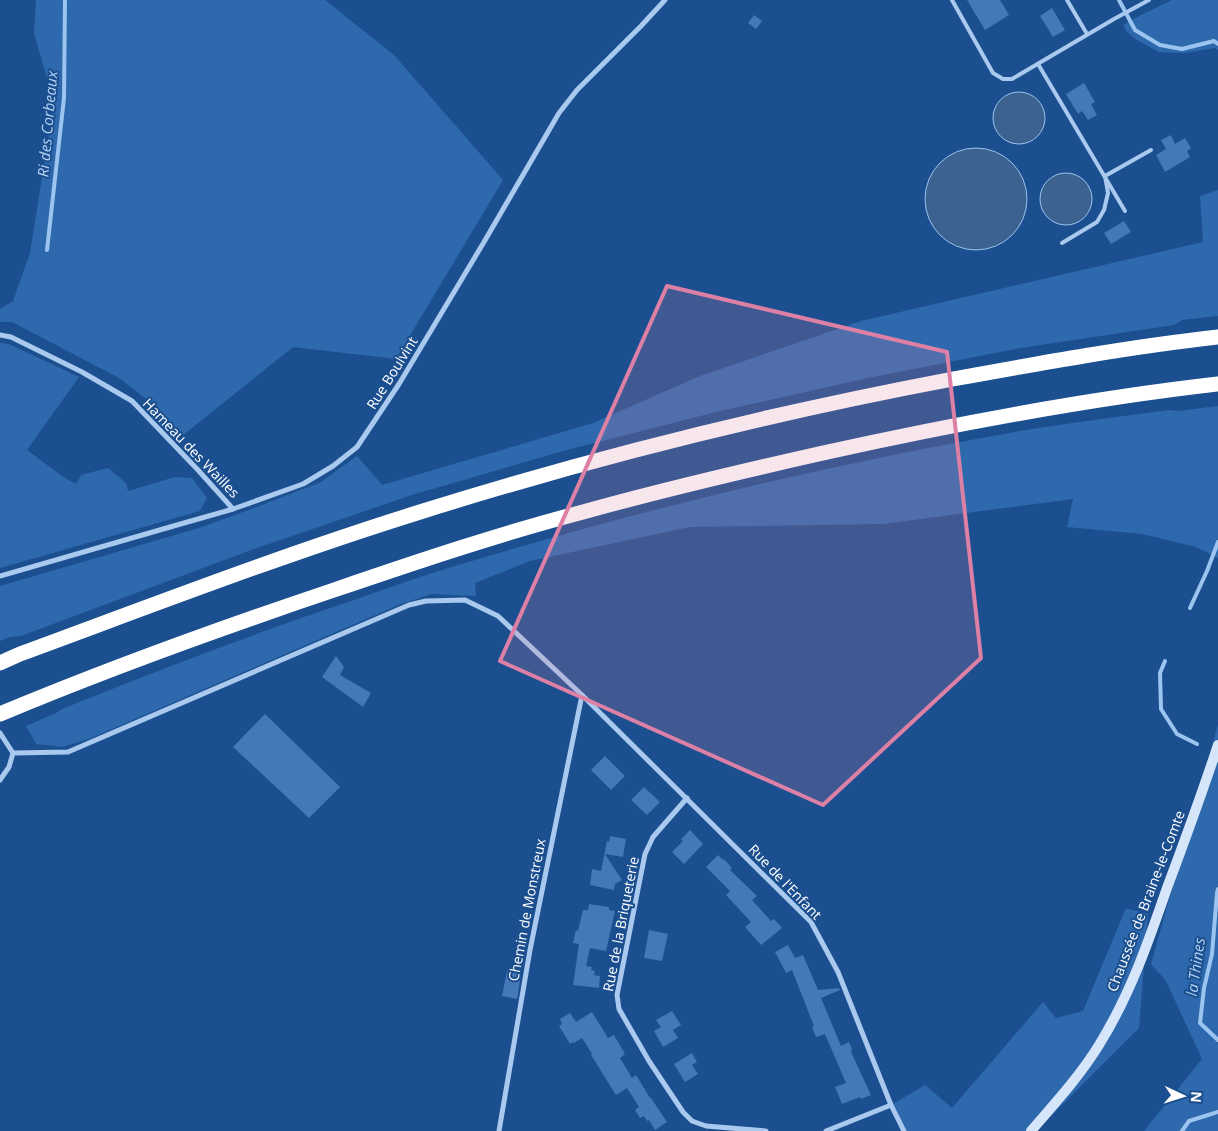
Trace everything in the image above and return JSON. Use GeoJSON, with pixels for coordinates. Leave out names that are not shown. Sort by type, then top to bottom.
{"type":"FeatureCollection","features":[{"type":"Feature","properties":{"kind":"highway"},"geometry":{"type":"LineString","coordinates":[[0,663],[273,561],[419,512],[566,469],[719,429],[871,395],[1024,366],[1181,341],[1218,337]]}},
{"type":"Feature","properties":{"kind":"highway"},"geometry":{"type":"LineString","coordinates":[[0,714],[142,657],[284,607],[432,556],[580,512],[729,474],[880,440],[1029,412],[1179,388],[1218,384]]}},
{"type":"Feature","properties":{"kind":"main road","name":"Chaussée de Braine-le-Comte"},"geometry":{"type":"LineString","coordinates":[[1031,1131],[1066,1091],[1093,1054],[1119,1011],[1143,956],[1218,745]]}},
{"type":"Feature","properties":{"kind":"street","name":"Rue Boulvint"},"geometry":{"type":"LineString","coordinates":[[0,576],[233,509],[303,484],[357,448],[399,384],[559,113],[577,90],[665,0]]}},
{"type":"Feature","properties":{"kind":"street","name":"Hameau des Wailles"},"geometry":{"type":"LineString","coordinates":[[0,335],[11,337],[82,372],[132,401],[233,509]]}},
{"type":"Feature","properties":{"kind":"street","name":"Rue de l'Enfant"},"geometry":{"type":"LineString","coordinates":[[13,753],[68,752],[410,605],[426,601],[465,600],[498,616],[582,695],[811,922],[838,972],[904,1131]]}},
{"type":"Feature","properties":{"kind":"street","name":"Chemin de Monstreux"},"geometry":{"type":"LineString","coordinates":[[499,1131],[530,950],[582,695]]}},
{"type":"Feature","properties":{"kind":"street"},"geometry":{"type":"LineString","coordinates":[[0,734],[13,753],[10,767],[0,780]]}},
{"type":"Feature","properties":{"kind":"street","name":"Rue de la Briqueterie"},"geometry":{"type":"LineString","coordinates":[[686,798],[653,837],[645,854],[617,995],[619,1009],[649,1062],[683,1112],[692,1121],[706,1126],[766,1131]]}},
{"type":"Feature","properties":{"kind":"street"},"geometry":{"type":"LineString","coordinates":[[826,1131],[892,1105]]}},
{"type":"Feature","properties":{"kind":"lane"},"geometry":{"type":"LineString","coordinates":[[952,0],[993,72],[1003,79],[1012,79],[1147,1]]}},
{"type":"Feature","properties":{"kind":"lane"},"geometry":{"type":"LineString","coordinates":[[1068,0],[1087,34]]}},
{"type":"Feature","properties":{"kind":"lane"},"geometry":{"type":"LineString","coordinates":[[1038,64],[1125,210]]}},
{"type":"Feature","properties":{"kind":"lane"},"geometry":{"type":"LineString","coordinates":[[1105,176],[1151,150]]}},
{"type":"Feature","properties":{"kind":"lane"},"geometry":{"type":"LineString","coordinates":[[1062,243],[1097,222],[1104,210],[1108,193],[1105,176]]}},
{"type":"Feature","properties":{"kind":"highlighted area"},"geometry":{"type":"Polygon","coordinates":[[[667,286],[947,352],[981,658],[823,805],[500,661],[667,286]]]}},
{"type":"Feature","properties":{"kind":"shaded area"},"geometry":{"type":"Polygon","coordinates":[[[36,0],[325,0],[394,55],[503,180],[396,359],[293,347],[182,436],[154,405],[119,378],[12,322],[0,322],[0,309],[13,301],[30,253],[54,102],[34,34],[36,0]]]}},
{"type":"Feature","properties":{"kind":"shaded area"},"geometry":{"type":"Polygon","coordinates":[[[1172,0],[1218,0],[1218,50],[1215,48],[1184,53],[1159,52],[1127,32],[1123,25],[1172,0]]]}},
{"type":"Feature","properties":{"kind":"shaded area"},"geometry":{"type":"Polygon","coordinates":[[[1019,92],[1029,94],[1037,100],[1043,108],[1045,118],[1043,128],[1037,136],[1029,142],[1019,144],[1009,142],[1001,136],[995,128],[993,118],[995,108],[1001,100],[1009,94],[1019,92]]]}},
{"type":"Feature","properties":{"kind":"shaded area"},"geometry":{"type":"Polygon","coordinates":[[[976,148],[986,149],[1005,156],[1019,170],[1026,189],[1026,209],[1019,228],[1005,242],[986,249],[976,250],[966,249],[947,242],[933,228],[926,209],[925,199],[926,189],[933,170],[947,156],[966,149],[976,148]]]}},
{"type":"Feature","properties":{"kind":"shaded area"},"geometry":{"type":"Polygon","coordinates":[[[1066,173],[1076,175],[1084,181],[1090,189],[1092,199],[1090,209],[1084,217],[1076,223],[1066,225],[1056,223],[1048,217],[1042,209],[1040,199],[1042,189],[1048,181],[1056,175],[1066,173]]]}},
{"type":"Feature","properties":{"kind":"shaded area"},"geometry":{"type":"Polygon","coordinates":[[[1218,190],[1218,316],[1182,320],[1174,325],[1021,348],[868,378],[716,412],[563,451],[412,495],[257,548],[21,636],[10,637],[0,641],[0,586],[199,528],[254,508],[321,482],[357,456],[382,485],[593,423],[700,376],[861,321],[1203,242],[1200,196],[1218,190]]]}},
{"type":"Feature","properties":{"kind":"shaded area"},"geometry":{"type":"Polygon","coordinates":[[[0,343],[9,344],[79,377],[27,450],[76,484],[81,475],[108,468],[126,483],[128,491],[175,477],[192,478],[207,498],[200,511],[0,568],[0,343]]]}},
{"type":"Feature","properties":{"kind":"shaded area"},"geometry":{"type":"Polygon","coordinates":[[[1218,406],[1218,558],[1196,547],[1142,534],[1067,527],[1073,499],[883,524],[690,527],[530,561],[475,583],[476,596],[432,594],[401,604],[89,739],[62,747],[36,744],[26,726],[62,709],[207,652],[431,573],[661,508],[808,473],[957,442],[1083,421],[1218,406]]]}},
{"type":"Feature","properties":{"kind":"shaded area"},"geometry":{"type":"Polygon","coordinates":[[[1218,724],[1218,1131],[1144,1131],[1202,1059],[1166,981],[1151,964],[1218,724]]]}},
{"type":"Feature","properties":{"kind":"shaded area"},"geometry":{"type":"Polygon","coordinates":[[[1126,908],[1148,914],[1139,1028],[1036,1131],[904,1131],[891,1105],[925,1085],[952,1108],[1043,1002],[1056,1018],[1083,1011],[1126,908]]]}},
{"type":"Feature","properties":{"kind":"building"},"geometry":{"type":"Polygon","coordinates":[[[967,0],[1000,0],[1009,15],[985,30],[967,0]]]}},
{"type":"Feature","properties":{"kind":"building"},"geometry":{"type":"Polygon","coordinates":[[[1052,8],[1065,30],[1053,37],[1040,16],[1052,8]]]}},
{"type":"Feature","properties":{"kind":"building"},"geometry":{"type":"Polygon","coordinates":[[[754,15],[762,21],[756,29],[748,23],[754,15]]]}},
{"type":"Feature","properties":{"kind":"building"},"geometry":{"type":"Polygon","coordinates":[[[1084,83],[1095,102],[1091,104],[1097,115],[1088,120],[1082,111],[1078,114],[1066,94],[1084,83]]]}},
{"type":"Feature","properties":{"kind":"building"},"geometry":{"type":"Polygon","coordinates":[[[1171,135],[1175,144],[1185,138],[1191,148],[1187,151],[1190,157],[1165,172],[1156,155],[1166,149],[1161,140],[1171,135]]]}},
{"type":"Feature","properties":{"kind":"building"},"geometry":{"type":"Polygon","coordinates":[[[1124,221],[1131,232],[1111,244],[1104,233],[1124,221]]]}},
{"type":"Feature","properties":{"kind":"building"},"geometry":{"type":"Polygon","coordinates":[[[336,656],[344,667],[340,675],[371,693],[363,707],[322,677],[336,656]]]}},
{"type":"Feature","properties":{"kind":"building"},"geometry":{"type":"Polygon","coordinates":[[[265,714],[340,787],[309,818],[233,747],[265,714]]]}},
{"type":"Feature","properties":{"kind":"building"},"geometry":{"type":"Polygon","coordinates":[[[605,756],[625,776],[611,790],[591,770],[605,756]]]}},
{"type":"Feature","properties":{"kind":"building"},"geometry":{"type":"Polygon","coordinates":[[[644,787],[660,802],[647,815],[631,800],[644,787]]]}},
{"type":"Feature","properties":{"kind":"building"},"geometry":{"type":"Polygon","coordinates":[[[690,830],[703,844],[684,864],[672,852],[683,841],[681,839],[690,830]]]}},
{"type":"Feature","properties":{"kind":"building"},"geometry":{"type":"Polygon","coordinates":[[[610,836],[626,839],[623,857],[605,854],[622,880],[615,884],[614,890],[590,885],[592,869],[601,871],[607,841],[609,842],[610,836]]]}},
{"type":"Feature","properties":{"kind":"building"},"geometry":{"type":"Polygon","coordinates":[[[718,855],[732,868],[730,870],[757,896],[752,900],[771,921],[774,919],[782,928],[761,945],[745,927],[751,922],[726,895],[730,891],[706,867],[718,855]]]}},
{"type":"Feature","properties":{"kind":"building"},"geometry":{"type":"Polygon","coordinates":[[[589,904],[609,907],[609,910],[615,911],[606,951],[590,948],[586,966],[592,967],[591,970],[595,971],[594,975],[600,976],[599,988],[573,985],[579,944],[573,943],[583,910],[588,910],[589,904]]]}},
{"type":"Feature","properties":{"kind":"building"},"geometry":{"type":"Polygon","coordinates":[[[649,930],[668,934],[662,961],[644,958],[649,930]]]}},
{"type":"Feature","properties":{"kind":"building"},"geometry":{"type":"Polygon","coordinates":[[[788,945],[795,958],[803,955],[818,990],[839,988],[840,990],[821,998],[841,1046],[849,1042],[852,1049],[851,1052],[871,1095],[842,1104],[835,1087],[846,1083],[825,1034],[816,1037],[812,1027],[814,1026],[792,970],[786,973],[775,952],[788,945]]]}},
{"type":"Feature","properties":{"kind":"building"},"geometry":{"type":"Polygon","coordinates":[[[507,971],[521,974],[517,999],[502,996],[507,971]]]}},
{"type":"Feature","properties":{"kind":"building"},"geometry":{"type":"Polygon","coordinates":[[[672,1011],[681,1025],[673,1030],[678,1038],[663,1047],[654,1031],[661,1027],[656,1020],[672,1011]]]}},
{"type":"Feature","properties":{"kind":"building"},"geometry":{"type":"Polygon","coordinates":[[[592,1012],[608,1038],[614,1035],[625,1054],[620,1058],[632,1078],[636,1075],[667,1122],[655,1130],[644,1116],[640,1118],[635,1110],[639,1107],[627,1088],[616,1095],[582,1038],[570,1044],[559,1026],[562,1024],[560,1019],[570,1013],[576,1022],[592,1012]]]}},
{"type":"Feature","properties":{"kind":"building"},"geometry":{"type":"Polygon","coordinates":[[[692,1053],[697,1062],[692,1065],[698,1074],[685,1082],[674,1064],[692,1053]]]}},
{"type":"Feature","properties":{"kind":"waterway","name":"Ri des Corbeaux"},"geometry":{"type":"LineString","coordinates":[[47,250],[64,98],[65,0]]}},
{"type":"Feature","properties":{"kind":"waterway","name":"la Thines"},"geometry":{"type":"LineString","coordinates":[[1119,0],[1135,30],[1160,45],[1182,49],[1214,41],[1218,44]]}},
{"type":"Feature","properties":{"kind":"waterway","name":"la Thines"},"geometry":{"type":"LineString","coordinates":[[1190,608],[1218,542]]}},
{"type":"Feature","properties":{"kind":"waterway","name":"la Thines"},"geometry":{"type":"LineString","coordinates":[[1165,661],[1160,673],[1161,709],[1177,734],[1197,744]]}},
{"type":"Feature","properties":{"kind":"waterway","name":"la Thines"},"geometry":{"type":"LineString","coordinates":[[1218,889],[1212,954],[1204,988],[1200,1023],[1218,1040]]}},
{"type":"Feature","properties":{"kind":"waterway","name":"la Thines"},"geometry":{"type":"LineString","coordinates":[[1182,1131],[1189,1121],[1218,1112]]}}]}
